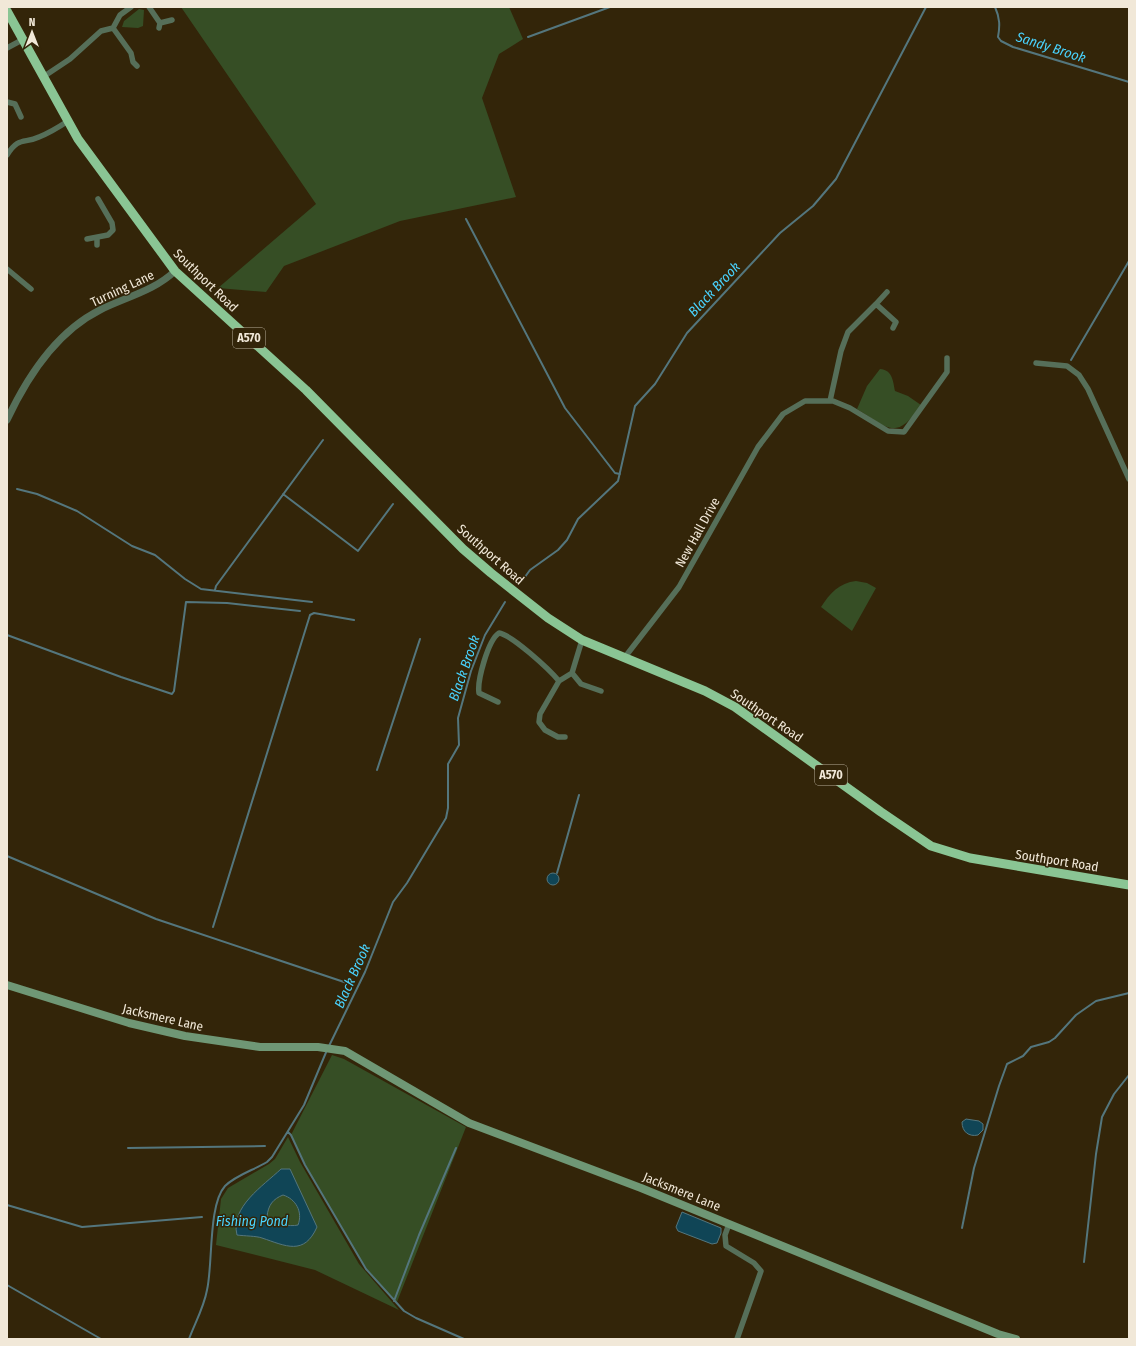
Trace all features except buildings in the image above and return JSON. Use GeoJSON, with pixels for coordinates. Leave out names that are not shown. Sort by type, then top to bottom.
{"type":"FeatureCollection","features":[{"type":"Feature","properties":{"kind":"highway","name":"Southport Road"},"geometry":{"type":"LineString","coordinates":[[7,10],[22,40],[68,121],[87,151],[175,271],[306,390],[463,549],[548,618],[582,640],[705,691],[735,707],[931,846],[970,858],[1129,885]]}},
{"type":"Feature","properties":{"kind":"main road","name":"Jacksmere Lane"},"geometry":{"type":"LineString","coordinates":[[7,985],[129,1023],[185,1036],[260,1046],[318,1047],[345,1051],[469,1123],[641,1188],[983,1328],[1016,1339]]}},
{"type":"Feature","properties":{"kind":"street"},"geometry":{"type":"LineString","coordinates":[[43,77],[70,59],[101,31],[113,28],[120,15],[130,7]]}},
{"type":"Feature","properties":{"kind":"street"},"geometry":{"type":"LineString","coordinates":[[149,7],[159,26],[172,20]]}},
{"type":"Feature","properties":{"kind":"street"},"geometry":{"type":"LineString","coordinates":[[113,28],[131,53],[133,62],[137,66]]}},
{"type":"Feature","properties":{"kind":"street"},"geometry":{"type":"LineString","coordinates":[[7,48],[22,40]]}},
{"type":"Feature","properties":{"kind":"street"},"geometry":{"type":"LineString","coordinates":[[7,102],[15,104],[21,117]]}},
{"type":"Feature","properties":{"kind":"street"},"geometry":{"type":"LineString","coordinates":[[7,155],[12,147],[24,139],[38,138],[68,121]]}},
{"type":"Feature","properties":{"kind":"street"},"geometry":{"type":"LineString","coordinates":[[87,239],[108,235],[114,230],[112,223],[98,199]]}},
{"type":"Feature","properties":{"kind":"street"},"geometry":{"type":"LineString","coordinates":[[97,238],[97,245]]}},
{"type":"Feature","properties":{"kind":"street"},"geometry":{"type":"LineString","coordinates":[[7,268],[31,290]]}},
{"type":"Feature","properties":{"kind":"street","name":"Turning Lane"},"geometry":{"type":"LineString","coordinates":[[7,420],[36,367],[72,330],[99,310],[166,280],[175,271]]}},
{"type":"Feature","properties":{"kind":"street"},"geometry":{"type":"LineString","coordinates":[[887,292],[848,332],[835,372],[830,401],[850,408],[888,431],[904,432],[947,372],[947,358]]}},
{"type":"Feature","properties":{"kind":"street"},"geometry":{"type":"LineString","coordinates":[[876,304],[896,322],[893,328]]}},
{"type":"Feature","properties":{"kind":"street"},"geometry":{"type":"LineString","coordinates":[[1036,364],[1067,366],[1079,375],[1084,382],[1129,478]]}},
{"type":"Feature","properties":{"kind":"street","name":"New Hall Drive"},"geometry":{"type":"LineString","coordinates":[[625,657],[679,587],[758,447],[783,414],[805,401],[833,401]]}},
{"type":"Feature","properties":{"kind":"street"},"geometry":{"type":"LineString","coordinates":[[498,702],[479,693],[478,686],[486,655],[495,635],[499,633],[506,634],[516,641],[559,681]]}},
{"type":"Feature","properties":{"kind":"street"},"geometry":{"type":"LineString","coordinates":[[565,737],[558,737],[545,730],[539,722],[540,714],[559,681],[572,673],[582,640]]}},
{"type":"Feature","properties":{"kind":"street"},"geometry":{"type":"LineString","coordinates":[[572,673],[581,684],[601,691]]}},
{"type":"Feature","properties":{"kind":"street"},"geometry":{"type":"LineString","coordinates":[[729,1224],[725,1235],[726,1246],[754,1263],[761,1271],[737,1339]]}},
{"type":"Feature","properties":{"kind":"green space"},"geometry":{"type":"Polygon","coordinates":[[[181,7],[509,7],[523,39],[499,54],[482,98],[516,197],[400,221],[284,266],[266,292],[218,288],[316,204],[181,7]]]}},
{"type":"Feature","properties":{"kind":"green space"},"geometry":{"type":"Polygon","coordinates":[[[139,9],[144,10],[143,26],[138,28],[122,27],[124,21],[139,9]]]}},
{"type":"Feature","properties":{"kind":"green space"},"geometry":{"type":"Polygon","coordinates":[[[880,369],[887,371],[891,376],[895,391],[908,396],[921,405],[905,424],[898,428],[884,426],[857,409],[867,386],[880,369]]]}},
{"type":"Feature","properties":{"kind":"green space"},"geometry":{"type":"Polygon","coordinates":[[[856,581],[867,583],[876,588],[852,631],[821,607],[828,597],[840,586],[856,581]]]}},
{"type":"Feature","properties":{"kind":"green space"},"geometry":{"type":"Polygon","coordinates":[[[332,1055],[344,1059],[466,1127],[397,1302],[377,1282],[354,1249],[311,1174],[291,1135],[332,1055]]]}},
{"type":"Feature","properties":{"kind":"green space"},"geometry":{"type":"Polygon","coordinates":[[[288,1137],[300,1162],[359,1264],[399,1310],[315,1270],[216,1245],[221,1199],[228,1188],[275,1159],[288,1137]]]}},
{"type":"Feature","properties":{"kind":"water"},"geometry":{"type":"Polygon","coordinates":[[[555,873],[558,874],[558,884],[551,885],[548,884],[547,877],[548,874],[555,873]]]}},
{"type":"Feature","properties":{"kind":"water"},"geometry":{"type":"Polygon","coordinates":[[[966,1119],[979,1121],[983,1124],[983,1130],[978,1135],[967,1133],[962,1126],[962,1122],[966,1119]]]}},
{"type":"Feature","properties":{"kind":"water","name":"Fishing Pond"},"geometry":{"type":"Polygon","coordinates":[[[281,1169],[290,1169],[317,1227],[312,1236],[300,1245],[287,1246],[260,1237],[237,1235],[236,1225],[238,1215],[243,1206],[257,1190],[281,1169]],[[283,1195],[276,1198],[270,1206],[267,1217],[282,1224],[291,1226],[298,1225],[300,1215],[299,1211],[295,1203],[283,1195]]]}},
{"type":"Feature","properties":{"kind":"water"},"geometry":{"type":"Polygon","coordinates":[[[682,1212],[721,1228],[721,1233],[717,1243],[712,1244],[678,1231],[676,1227],[682,1212]]]}},
{"type":"Feature","properties":{"kind":"waterway"},"geometry":{"type":"LineString","coordinates":[[528,37],[610,7]]}},
{"type":"Feature","properties":{"kind":"waterway","name":"Black Brook"},"geometry":{"type":"LineString","coordinates":[[522,581],[530,570],[558,550],[567,540],[578,519],[618,481],[635,406],[655,384],[687,333],[780,233],[813,206],[836,179],[926,7]]}},
{"type":"Feature","properties":{"kind":"waterway","name":"Sandy Brook"},"geometry":{"type":"LineString","coordinates":[[995,7],[999,22],[998,37],[1001,41],[1013,47],[1129,82]]}},
{"type":"Feature","properties":{"kind":"waterway"},"geometry":{"type":"LineString","coordinates":[[466,219],[565,408],[615,473],[620,474]]}},
{"type":"Feature","properties":{"kind":"waterway"},"geometry":{"type":"LineString","coordinates":[[1071,360],[1129,261]]}},
{"type":"Feature","properties":{"kind":"waterway"},"geometry":{"type":"LineString","coordinates":[[215,590],[216,586],[323,440]]}},
{"type":"Feature","properties":{"kind":"waterway"},"geometry":{"type":"LineString","coordinates":[[17,489],[37,494],[77,511],[132,546],[155,555],[185,579],[201,589],[312,602]]}},
{"type":"Feature","properties":{"kind":"waterway"},"geometry":{"type":"LineString","coordinates":[[283,494],[358,551],[393,504]]}},
{"type":"Feature","properties":{"kind":"waterway"},"geometry":{"type":"LineString","coordinates":[[7,635],[172,694],[174,691],[186,602],[227,603],[300,611]]}},
{"type":"Feature","properties":{"kind":"waterway","name":"Black Brook"},"geometry":{"type":"LineString","coordinates":[[329,1046],[365,972],[393,902],[407,883],[446,818],[448,808],[448,764],[459,745],[458,718],[471,671],[485,635],[505,602]]}},
{"type":"Feature","properties":{"kind":"waterway"},"geometry":{"type":"LineString","coordinates":[[213,927],[310,615],[314,613],[354,620]]}},
{"type":"Feature","properties":{"kind":"waterway"},"geometry":{"type":"LineString","coordinates":[[377,770],[420,639]]}},
{"type":"Feature","properties":{"kind":"waterway"},"geometry":{"type":"LineString","coordinates":[[557,873],[579,795]]}},
{"type":"Feature","properties":{"kind":"waterway"},"geometry":{"type":"LineString","coordinates":[[7,856],[156,919],[350,984]]}},
{"type":"Feature","properties":{"kind":"waterway"},"geometry":{"type":"LineString","coordinates":[[962,1228],[974,1168],[1007,1064],[1023,1056],[1031,1047],[1049,1042],[1055,1038],[1076,1015],[1096,1001],[1129,993]]}},
{"type":"Feature","properties":{"kind":"waterway","name":"Black Brook"},"geometry":{"type":"LineString","coordinates":[[189,1339],[206,1296],[209,1279],[213,1221],[220,1195],[229,1182],[267,1162],[272,1157],[304,1105],[327,1050]]}},
{"type":"Feature","properties":{"kind":"waterway"},"geometry":{"type":"LineString","coordinates":[[1084,1262],[1096,1154],[1102,1117],[1114,1094],[1129,1075]]}},
{"type":"Feature","properties":{"kind":"waterway"},"geometry":{"type":"LineString","coordinates":[[288,1132],[291,1135],[305,1165],[366,1269],[404,1311],[416,1318],[464,1339]]}},
{"type":"Feature","properties":{"kind":"waterway"},"geometry":{"type":"LineString","coordinates":[[128,1148],[265,1146]]}},
{"type":"Feature","properties":{"kind":"waterway"},"geometry":{"type":"LineString","coordinates":[[394,1301],[419,1235],[456,1148]]}},
{"type":"Feature","properties":{"kind":"waterway"},"geometry":{"type":"LineString","coordinates":[[7,1205],[82,1227],[202,1217]]}},
{"type":"Feature","properties":{"kind":"waterway"},"geometry":{"type":"LineString","coordinates":[[7,1285],[101,1339]]}}]}
